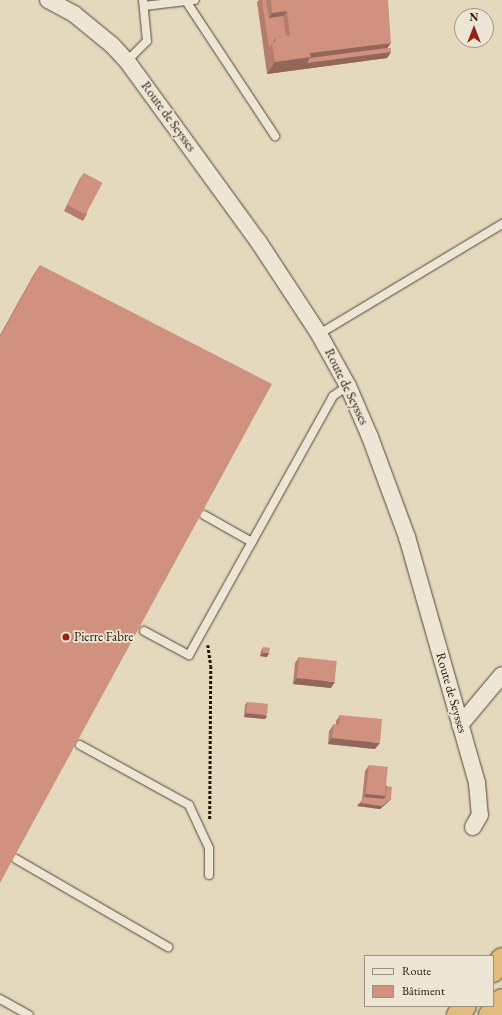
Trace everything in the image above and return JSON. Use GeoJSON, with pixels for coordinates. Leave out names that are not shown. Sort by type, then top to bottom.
{"type":"FeatureCollection","features":[{"type":"Feature","properties":{"kind":"highway"},"geometry":{"type":"LineString","coordinates":[[494,970],[502,959]]}},
{"type":"Feature","properties":{"kind":"highway"},"geometry":{"type":"LineString","coordinates":[[490,1015],[502,1000]]}},
{"type":"Feature","properties":{"kind":"highway"},"geometry":{"type":"LineString","coordinates":[[458,1015],[464,1007]]}},
{"type":"Feature","properties":{"kind":"street","name":"Route de Seysses"},"geometry":{"type":"LineString","coordinates":[[48,0],[74,14],[112,45],[127,61],[258,241],[319,334],[348,386],[370,437],[407,537],[460,725],[481,806],[480,815],[473,827]]}},
{"type":"Feature","properties":{"kind":"street","name":"Route de Seysses"},"geometry":{"type":"LineString","coordinates":[[63,0],[74,14]]}},
{"type":"Feature","properties":{"kind":"street"},"geometry":{"type":"LineString","coordinates":[[460,725],[502,675]]}},
{"type":"Feature","properties":{"kind":"lane"},"geometry":{"type":"LineString","coordinates":[[127,61],[147,41],[144,3],[195,0]]}},
{"type":"Feature","properties":{"kind":"lane"},"geometry":{"type":"LineString","coordinates":[[186,1],[275,136]]}},
{"type":"Feature","properties":{"kind":"lane"},"geometry":{"type":"LineString","coordinates":[[319,334],[502,224]]}},
{"type":"Feature","properties":{"kind":"lane"},"geometry":{"type":"LineString","coordinates":[[144,631],[189,655],[333,396],[348,386]]}},
{"type":"Feature","properties":{"kind":"lane"},"geometry":{"type":"LineString","coordinates":[[204,515],[252,542]]}},
{"type":"Feature","properties":{"kind":"lane"},"geometry":{"type":"LineString","coordinates":[[80,745],[189,805],[210,848],[209,876]]}},
{"type":"Feature","properties":{"kind":"lane"},"geometry":{"type":"LineString","coordinates":[[16,859],[168,947]]}},
{"type":"Feature","properties":{"kind":"lane"},"geometry":{"type":"LineString","coordinates":[[0,999],[29,1015]]}},
{"type":"Feature","properties":{"kind":"path"},"geometry":{"type":"LineString","coordinates":[[206,624],[211,666],[210,848]]}},
{"type":"Feature","properties":{"kind":"building"},"geometry":{"type":"Polygon","coordinates":[[[262,0],[266,0],[269,18],[283,16],[286,36],[276,37],[269,48],[262,0]]]}},
{"type":"Feature","properties":{"kind":"building"},"geometry":{"type":"Polygon","coordinates":[[[271,0],[388,0],[391,43],[310,53],[311,57],[275,62],[272,43],[276,42],[276,37],[290,35],[287,11],[272,13],[271,0]]]}},
{"type":"Feature","properties":{"kind":"building"},"geometry":{"type":"Polygon","coordinates":[[[391,48],[391,52],[307,63],[310,58],[391,48]]]}},
{"type":"Feature","properties":{"kind":"building"},"geometry":{"type":"Polygon","coordinates":[[[84,173],[103,183],[86,215],[67,205],[84,173]]]}},
{"type":"Feature","properties":{"kind":"building","name":"Pierre Fabre"},"geometry":{"type":"Polygon","coordinates":[[[40,265],[272,384],[0,883],[0,337],[40,265]]]}},
{"type":"Feature","properties":{"kind":"building"},"geometry":{"type":"Polygon","coordinates":[[[263,647],[270,648],[269,653],[263,653],[263,647]]]}},
{"type":"Feature","properties":{"kind":"building"},"geometry":{"type":"Polygon","coordinates":[[[299,657],[337,661],[335,682],[297,678],[299,657]]]}},
{"type":"Feature","properties":{"kind":"building"},"geometry":{"type":"Polygon","coordinates":[[[247,702],[268,704],[267,715],[246,713],[247,702]]]}},
{"type":"Feature","properties":{"kind":"building"},"geometry":{"type":"Polygon","coordinates":[[[340,715],[382,719],[380,743],[332,738],[334,724],[339,725],[340,715]]]}},
{"type":"Feature","properties":{"kind":"building"},"geometry":{"type":"Polygon","coordinates":[[[369,765],[388,767],[385,796],[366,794],[369,765]]]}},
{"type":"Feature","properties":{"kind":"building"},"geometry":{"type":"Polygon","coordinates":[[[387,786],[392,787],[391,799],[382,806],[360,803],[364,797],[384,799],[386,796],[387,786]]]}},
{"type":"Feature","properties":{"kind":"place","name":"Pierre Fabre"},"geometry":{"type":"Point","coordinates":[66,637]}}]}
